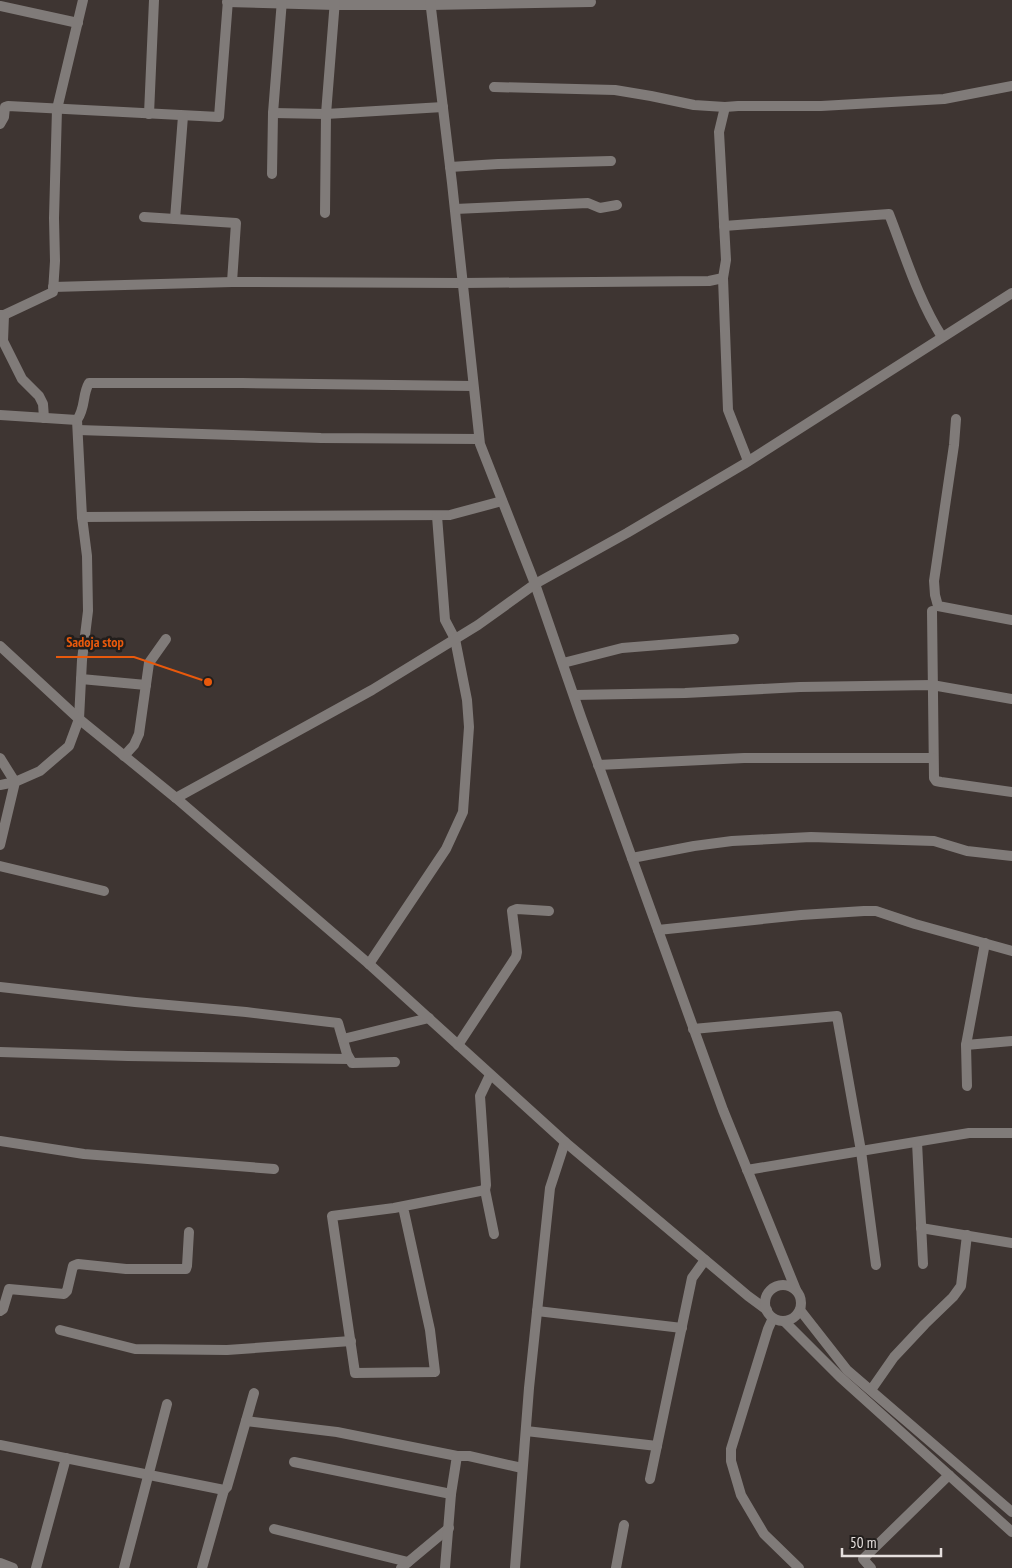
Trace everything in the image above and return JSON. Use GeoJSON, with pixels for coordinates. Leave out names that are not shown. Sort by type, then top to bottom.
{"type":"FeatureCollection","features":[{"type":"Feature","properties":{"kind":"street"},"geometry":{"type":"LineString","coordinates":[[44,418],[44,404],[22,378],[3,341],[2,315],[53,292],[57,109],[83,0]]}},
{"type":"Feature","properties":{"kind":"street"},"geometry":{"type":"LineString","coordinates":[[149,114],[154,0]]}},
{"type":"Feature","properties":{"kind":"street"},"geometry":{"type":"LineString","coordinates":[[0,124],[4,117],[5,107],[218,117],[228,1],[591,2]]}},
{"type":"Feature","properties":{"kind":"street"},"geometry":{"type":"LineString","coordinates":[[272,174],[273,113],[282,2]]}},
{"type":"Feature","properties":{"kind":"street"},"geometry":{"type":"LineString","coordinates":[[324,213],[326,114],[335,2]]}},
{"type":"Feature","properties":{"kind":"street"},"geometry":{"type":"LineString","coordinates":[[430,2],[455,209],[480,444],[535,584],[722,1110],[801,1299],[800,1310],[794,1318],[774,1316]]}},
{"type":"Feature","properties":{"kind":"street"},"geometry":{"type":"LineString","coordinates":[[0,6],[78,23]]}},
{"type":"Feature","properties":{"kind":"street"},"geometry":{"type":"LineString","coordinates":[[494,87],[615,90],[694,106],[725,107],[821,106],[944,99],[1012,86]]}},
{"type":"Feature","properties":{"kind":"street"},"geometry":{"type":"LineString","coordinates":[[273,113],[326,114],[443,107]]}},
{"type":"Feature","properties":{"kind":"street"},"geometry":{"type":"LineString","coordinates":[[725,107],[719,132],[726,260],[723,278],[728,410],[748,461]]}},
{"type":"Feature","properties":{"kind":"street"},"geometry":{"type":"LineString","coordinates":[[175,219],[183,116]]}},
{"type":"Feature","properties":{"kind":"street"},"geometry":{"type":"LineString","coordinates":[[450,167],[611,161]]}},
{"type":"Feature","properties":{"kind":"street"},"geometry":{"type":"LineString","coordinates":[[455,209],[588,203],[600,208],[617,205]]}},
{"type":"Feature","properties":{"kind":"street"},"geometry":{"type":"LineString","coordinates":[[724,226],[889,214],[920,296],[942,337]]}},
{"type":"Feature","properties":{"kind":"street"},"geometry":{"type":"LineString","coordinates":[[144,217],[236,223],[232,282]]}},
{"type":"Feature","properties":{"kind":"street"},"geometry":{"type":"LineString","coordinates":[[53,287],[232,282],[709,281],[723,278]]}},
{"type":"Feature","properties":{"kind":"street"},"geometry":{"type":"LineString","coordinates":[[176,798],[372,690],[478,625],[535,584],[627,533],[748,461],[1012,293]]}},
{"type":"Feature","properties":{"kind":"street"},"geometry":{"type":"LineString","coordinates":[[0,785],[15,782],[40,771],[69,746],[79,719],[82,660],[88,611],[87,556],[82,517],[77,425],[82,412],[86,389],[90,383],[473,386]]}},
{"type":"Feature","properties":{"kind":"street"},"geometry":{"type":"LineString","coordinates":[[0,415],[44,418],[77,425],[321,438],[479,439]]}},
{"type":"Feature","properties":{"kind":"street"},"geometry":{"type":"LineString","coordinates":[[956,419],[954,445],[934,580],[938,606],[1012,620]]}},
{"type":"Feature","properties":{"kind":"street"},"geometry":{"type":"LineString","coordinates":[[82,517],[450,516],[502,501]]}},
{"type":"Feature","properties":{"kind":"street"},"geometry":{"type":"LineString","coordinates":[[369,964],[446,849],[463,812],[469,728],[465,692],[455,639],[445,620],[437,516]]}},
{"type":"Feature","properties":{"kind":"street"},"geometry":{"type":"LineString","coordinates":[[932,611],[933,775],[936,781],[1012,792]]}},
{"type":"Feature","properties":{"kind":"street"},"geometry":{"type":"LineString","coordinates":[[124,756],[134,745],[138,734],[149,663],[166,638]]}},
{"type":"Feature","properties":{"kind":"street"},"geometry":{"type":"LineString","coordinates":[[563,664],[622,648],[734,639]]}},
{"type":"Feature","properties":{"kind":"street"},"geometry":{"type":"LineString","coordinates":[[0,646],[79,719],[176,798],[369,964],[565,1142],[843,1373],[949,1475],[1012,1532]]}},
{"type":"Feature","properties":{"kind":"street"},"geometry":{"type":"LineString","coordinates":[[81,680],[146,685]]}},
{"type":"Feature","properties":{"kind":"street"},"geometry":{"type":"LineString","coordinates":[[574,695],[932,684],[1012,699]]}},
{"type":"Feature","properties":{"kind":"street"},"geometry":{"type":"LineString","coordinates":[[0,758],[15,782],[0,845]]}},
{"type":"Feature","properties":{"kind":"street"},"geometry":{"type":"LineString","coordinates":[[598,765],[744,758],[933,758]]}},
{"type":"Feature","properties":{"kind":"street"},"geometry":{"type":"LineString","coordinates":[[632,858],[694,846],[811,837],[934,841],[967,851],[1012,856]]}},
{"type":"Feature","properties":{"kind":"street"},"geometry":{"type":"LineString","coordinates":[[0,866],[104,891]]}},
{"type":"Feature","properties":{"kind":"street"},"geometry":{"type":"LineString","coordinates":[[458,1045],[516,957],[512,911],[517,909],[549,911]]}},
{"type":"Feature","properties":{"kind":"street"},"geometry":{"type":"LineString","coordinates":[[658,930],[801,915],[876,911],[1012,951]]}},
{"type":"Feature","properties":{"kind":"street"},"geometry":{"type":"LineString","coordinates":[[967,1086],[966,1045],[985,943]]}},
{"type":"Feature","properties":{"kind":"street"},"geometry":{"type":"LineString","coordinates":[[0,987],[338,1022],[349,1059],[352,1063],[395,1062]]}},
{"type":"Feature","properties":{"kind":"street"},"geometry":{"type":"LineString","coordinates":[[693,1029],[837,1016],[861,1151],[876,1265]]}},
{"type":"Feature","properties":{"kind":"street"},"geometry":{"type":"LineString","coordinates":[[343,1039],[429,1018]]}},
{"type":"Feature","properties":{"kind":"street"},"geometry":{"type":"LineString","coordinates":[[966,1045],[1012,1041]]}},
{"type":"Feature","properties":{"kind":"street"},"geometry":{"type":"LineString","coordinates":[[0,1052],[349,1059]]}},
{"type":"Feature","properties":{"kind":"street"},"geometry":{"type":"LineString","coordinates":[[490,1074],[480,1096],[485,1190],[494,1234]]}},
{"type":"Feature","properties":{"kind":"street"},"geometry":{"type":"LineString","coordinates":[[747,1170],[969,1133],[1012,1133]]}},
{"type":"Feature","properties":{"kind":"street"},"geometry":{"type":"LineString","coordinates":[[0,1141],[84,1154],[274,1169]]}},
{"type":"Feature","properties":{"kind":"street"},"geometry":{"type":"LineString","coordinates":[[514,1568],[550,1188],[565,1142]]}},
{"type":"Feature","properties":{"kind":"street"},"geometry":{"type":"LineString","coordinates":[[918,1142],[923,1264]]}},
{"type":"Feature","properties":{"kind":"street"},"geometry":{"type":"LineString","coordinates":[[403,1207],[430,1330],[434,1372],[355,1373],[332,1216],[403,1207],[485,1190]]}},
{"type":"Feature","properties":{"kind":"street"},"geometry":{"type":"LineString","coordinates":[[921,1228],[1012,1243]]}},
{"type":"Feature","properties":{"kind":"street"},"geometry":{"type":"LineString","coordinates":[[0,1311],[3,1309],[9,1288],[64,1294],[67,1291],[73,1266],[78,1264],[126,1269],[186,1269],[189,1232]]}},
{"type":"Feature","properties":{"kind":"street"},"geometry":{"type":"LineString","coordinates":[[871,1390],[894,1357],[924,1324],[952,1298],[961,1286],[967,1236]]}},
{"type":"Feature","properties":{"kind":"street"},"geometry":{"type":"LineString","coordinates":[[650,1479],[692,1278],[705,1260]]}},
{"type":"Feature","properties":{"kind":"street"},"geometry":{"type":"LineString","coordinates":[[796,1290],[786,1285],[781,1285],[771,1290],[766,1299],[774,1316],[768,1329],[731,1450],[731,1462],[741,1495],[764,1534],[799,1568]]}},
{"type":"Feature","properties":{"kind":"street"},"geometry":{"type":"LineString","coordinates":[[800,1310],[843,1373],[871,1390],[1012,1512]]}},
{"type":"Feature","properties":{"kind":"street"},"geometry":{"type":"LineString","coordinates":[[537,1311],[682,1328]]}},
{"type":"Feature","properties":{"kind":"street"},"geometry":{"type":"LineString","coordinates":[[60,1330],[135,1349],[227,1350],[351,1341]]}},
{"type":"Feature","properties":{"kind":"street"},"geometry":{"type":"LineString","coordinates":[[202,1568],[254,1394]]}},
{"type":"Feature","properties":{"kind":"street"},"geometry":{"type":"LineString","coordinates":[[124,1568],[166,1404]]}},
{"type":"Feature","properties":{"kind":"street"},"geometry":{"type":"LineString","coordinates":[[246,1421],[337,1432],[457,1456],[469,1456],[522,1468]]}},
{"type":"Feature","properties":{"kind":"street"},"geometry":{"type":"LineString","coordinates":[[526,1430],[657,1446]]}},
{"type":"Feature","properties":{"kind":"street"},"geometry":{"type":"LineString","coordinates":[[0,1445],[224,1490]]}},
{"type":"Feature","properties":{"kind":"street"},"geometry":{"type":"LineString","coordinates":[[445,1568],[451,1494],[457,1456]]}},
{"type":"Feature","properties":{"kind":"street"},"geometry":{"type":"LineString","coordinates":[[36,1568],[66,1458]]}},
{"type":"Feature","properties":{"kind":"street"},"geometry":{"type":"LineString","coordinates":[[294,1462],[451,1494]]}},
{"type":"Feature","properties":{"kind":"street"},"geometry":{"type":"LineString","coordinates":[[871,1568],[863,1558],[949,1475]]}},
{"type":"Feature","properties":{"kind":"street"},"geometry":{"type":"LineString","coordinates":[[616,1568],[624,1525]]}},
{"type":"Feature","properties":{"kind":"street"},"geometry":{"type":"LineString","coordinates":[[274,1529],[404,1565],[448,1528]]}},
{"type":"Feature","properties":{"kind":"street"},"geometry":{"type":"LineString","coordinates":[[0,1563],[13,1568]]}},
{"type":"Feature","properties":{"kind":"place","name":"Sadoja stop"},"geometry":{"type":"Point","coordinates":[208,682]}}]}
